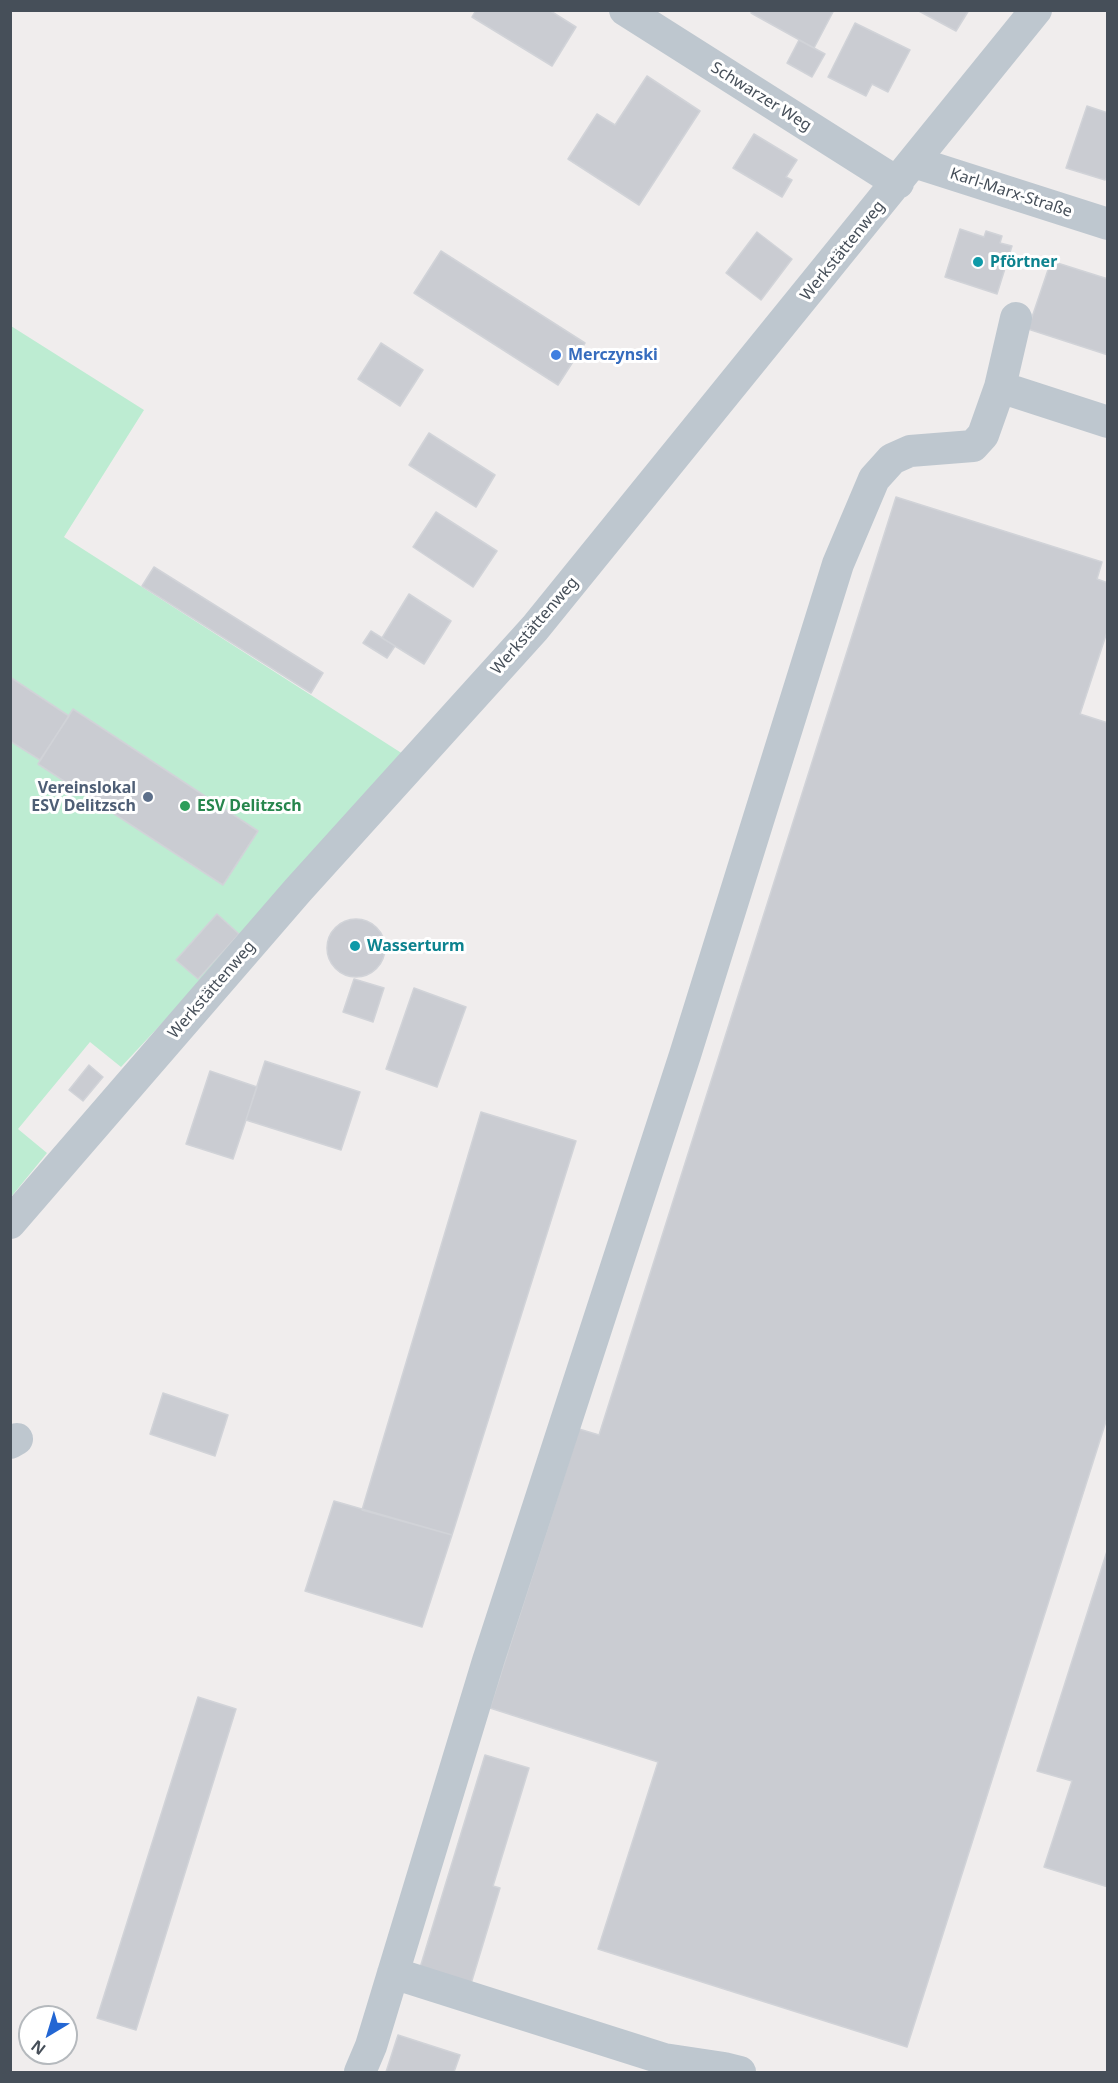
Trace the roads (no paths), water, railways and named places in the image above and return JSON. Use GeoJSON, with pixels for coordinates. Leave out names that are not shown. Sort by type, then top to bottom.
{"type":"FeatureCollection","features":[{"type":"Feature","properties":{"kind":"street","name":"Schwarzer Weg"},"geometry":{"type":"LineString","coordinates":[[625,10],[906,173]]}},
{"type":"Feature","properties":{"kind":"street","name":"Werkstättenweg"},"geometry":{"type":"LineString","coordinates":[[10,1223],[298,890],[536,628],[1036,10]]}},
{"type":"Feature","properties":{"kind":"street","name":"Karl-Marx-Straße"},"geometry":{"type":"LineString","coordinates":[[906,173],[1107,224]]}},
{"type":"Feature","properties":{"kind":"street"},"geometry":{"type":"LineString","coordinates":[[360,2073],[371,2046],[488,1662],[685,1055],[838,564],[874,479],[892,459],[910,451],[973,446],[983,435],[999,387],[1016,318]]}},
{"type":"Feature","properties":{"kind":"street"},"geometry":{"type":"LineString","coordinates":[[999,387],[1107,422]]}},
{"type":"Feature","properties":{"kind":"street"},"geometry":{"type":"LineString","coordinates":[[393,1973],[664,2059],[724,2068],[740,2073]]}},
{"type":"Feature","properties":{"kind":"place","name":"Pförtner"},"geometry":{"type":"Point","coordinates":[978,262]}},
{"type":"Feature","properties":{"kind":"place","name":"Merczynski"},"geometry":{"type":"Point","coordinates":[556,355]}},
{"type":"Feature","properties":{"kind":"place","name":"Vereinslokal ESV Delitzsch"},"geometry":{"type":"Point","coordinates":[148,797]}},
{"type":"Feature","properties":{"kind":"place","name":"ESV Delitzsch"},"geometry":{"type":"Point","coordinates":[185,806]}},
{"type":"Feature","properties":{"kind":"place","name":"Wasserturm"},"geometry":{"type":"Point","coordinates":[355,946]}}]}
